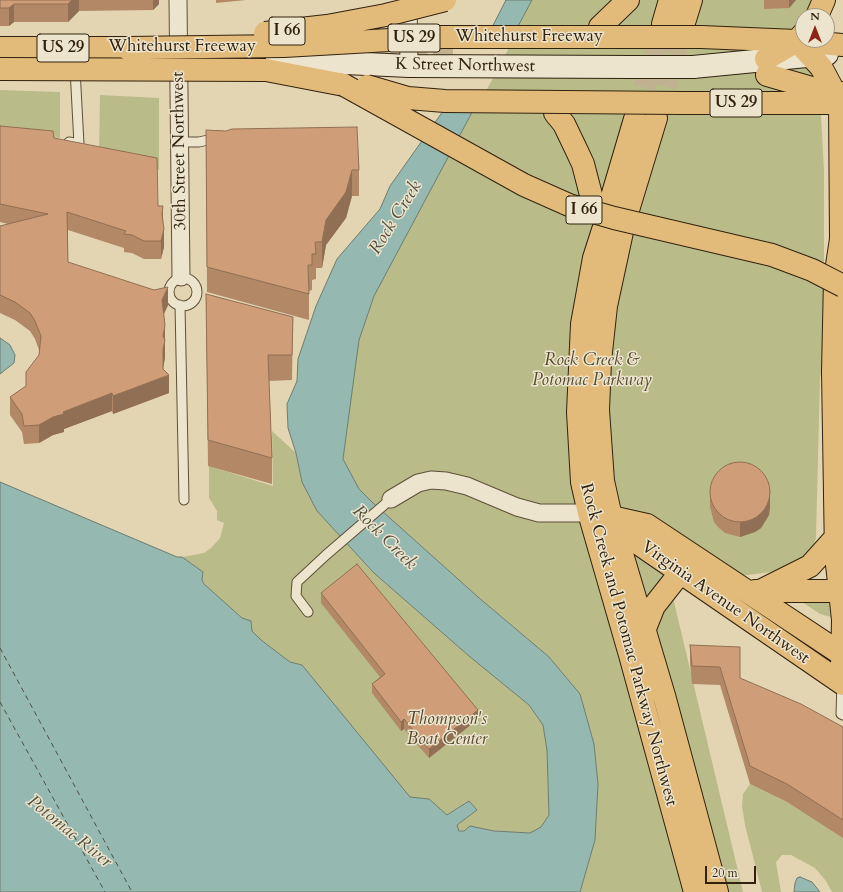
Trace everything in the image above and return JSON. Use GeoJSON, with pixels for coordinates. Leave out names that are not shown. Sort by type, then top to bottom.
{"type":"FeatureCollection","features":[{"type":"Feature","properties":{"kind":"main road","name":"I 66"},"geometry":{"type":"LineString","coordinates":[[127,48],[228,35],[327,26],[386,15],[445,0]]}},
{"type":"Feature","properties":{"kind":"main road"},"geometry":{"type":"LineString","coordinates":[[600,27],[628,0]]}},
{"type":"Feature","properties":{"kind":"main road"},"geometry":{"type":"LineString","coordinates":[[670,0],[683,29]]}},
{"type":"Feature","properties":{"kind":"main road"},"geometry":{"type":"LineString","coordinates":[[683,29],[691,0]]}},
{"type":"Feature","properties":{"kind":"main road","name":"Whitehurst Freeway"},"geometry":{"type":"LineString","coordinates":[[0,48],[284,46],[442,37],[683,29],[795,37]]}},
{"type":"Feature","properties":{"kind":"main road"},"geometry":{"type":"LineString","coordinates":[[795,42],[767,67],[842,100]]}},
{"type":"Feature","properties":{"kind":"main road"},"geometry":{"type":"LineString","coordinates":[[807,48],[812,56],[835,79],[842,100],[842,246],[835,278],[838,364],[841,591],[843,620],[842,684]]}},
{"type":"Feature","properties":{"kind":"main road","name":"K Street Northwest"},"geometry":{"type":"LineString","coordinates":[[767,67],[812,56],[843,53]]}},
{"type":"Feature","properties":{"kind":"main road","name":"K Street Northwest"},"geometry":{"type":"LineString","coordinates":[[0,58],[238,58],[409,66],[632,68],[767,67],[835,79]]}},
{"type":"Feature","properties":{"kind":"main road","name":"Whitehurst Freeway"},"geometry":{"type":"LineString","coordinates":[[0,69],[266,70],[344,85],[367,86],[408,98],[445,101],[682,103],[842,100]]}},
{"type":"Feature","properties":{"kind":"main road","name":"I 66"},"geometry":{"type":"LineString","coordinates":[[344,85],[524,185],[569,206],[772,255],[800,265],[843,286]]}},
{"type":"Feature","properties":{"kind":"main road"},"geometry":{"type":"LineString","coordinates":[[555,113],[564,124],[583,164],[591,195]]}},
{"type":"Feature","properties":{"kind":"main road"},"geometry":{"type":"LineString","coordinates":[[618,209],[645,119]]}},
{"type":"Feature","properties":{"kind":"main road","name":"Rock Creek and Potomac Parkway Northwest"},"geometry":{"type":"LineString","coordinates":[[695,892],[630,655],[589,513],[581,467],[578,397],[582,324],[594,258],[606,229],[606,306],[598,388],[601,466],[610,517],[665,699],[717,892]]}},
{"type":"Feature","properties":{"kind":"main road","name":"Virginia Avenue Northwest"},"geometry":{"type":"LineString","coordinates":[[589,513],[647,525],[754,591],[842,655]]}},
{"type":"Feature","properties":{"kind":"main road","name":"Virginia Avenue Northwest"},"geometry":{"type":"LineString","coordinates":[[610,517],[640,544],[680,573],[842,684]]}},
{"type":"Feature","properties":{"kind":"main road"},"geometry":{"type":"LineString","coordinates":[[754,591],[810,566],[840,545]]}},
{"type":"Feature","properties":{"kind":"main road"},"geometry":{"type":"LineString","coordinates":[[644,631],[654,606],[680,573]]}},
{"type":"Feature","properties":{"kind":"main road"},"geometry":{"type":"LineString","coordinates":[[708,592],[841,591]]}},
{"type":"Feature","properties":{"kind":"street","name":"30th Street Northwest"},"geometry":{"type":"LineString","coordinates":[[178,0],[181,277]]}},
{"type":"Feature","properties":{"kind":"street"},"geometry":{"type":"LineString","coordinates":[[408,0],[409,66]]}},
{"type":"Feature","properties":{"kind":"street","name":"Virginia Avenue Northwest"},"geometry":{"type":"LineString","coordinates":[[391,499],[418,483],[432,480],[446,481],[467,486],[517,507],[539,513],[589,513]]}},
{"type":"Feature","properties":{"kind":"lane"},"geometry":{"type":"LineString","coordinates":[[63,142],[79,144],[74,58]]}},
{"type":"Feature","properties":{"kind":"lane"},"geometry":{"type":"LineString","coordinates":[[179,145],[214,138],[227,138]]}},
{"type":"Feature","properties":{"kind":"lane"},"geometry":{"type":"LineString","coordinates":[[179,145],[210,150]]}},
{"type":"Feature","properties":{"kind":"lane"},"geometry":{"type":"LineString","coordinates":[[181,277],[190,279],[197,290],[195,299],[192,302],[188,305],[180,305],[171,299],[169,290],[173,282],[181,277]]}},
{"type":"Feature","properties":{"kind":"lane"},"geometry":{"type":"LineString","coordinates":[[180,305],[184,500]]}},
{"type":"Feature","properties":{"kind":"lane"},"geometry":{"type":"LineString","coordinates":[[308,612],[296,596],[297,582],[391,499]]}},
{"type":"Feature","properties":{"kind":"lane"},"geometry":{"type":"LineString","coordinates":[[842,684],[841,714],[843,715]]}},
{"type":"Feature","properties":{"kind":"green space","name":"Rock Creek & Potomac Parkway"},"geometry":{"type":"Polygon","coordinates":[[[532,0],[815,0],[816,8],[795,8],[795,48],[817,48],[824,171],[824,357],[820,378],[816,538],[809,564],[771,572],[670,585],[743,892],[580,892],[595,840],[598,784],[594,744],[580,694],[549,657],[478,597],[372,502],[359,489],[343,459],[359,340],[374,296],[532,0]]]}},
{"type":"Feature","properties":{"kind":"green space"},"geometry":{"type":"Polygon","coordinates":[[[0,90],[60,92],[60,138],[0,129],[0,90]]]}},
{"type":"Feature","properties":{"kind":"green space"},"geometry":{"type":"Polygon","coordinates":[[[100,95],[159,98],[159,170],[99,156],[100,95]]]}},
{"type":"Feature","properties":{"kind":"green space","name":"Thompson's Boat Center"},"geometry":{"type":"Polygon","coordinates":[[[272,431],[296,453],[302,482],[317,511],[374,573],[469,656],[529,705],[543,725],[547,750],[549,815],[542,827],[531,833],[494,831],[481,828],[461,831],[458,829],[457,825],[477,810],[469,801],[447,815],[429,799],[410,798],[302,665],[290,662],[252,632],[252,623],[242,618],[210,591],[202,580],[203,572],[182,557],[204,553],[220,538],[224,523],[217,520],[217,511],[209,498],[209,466],[273,486],[272,431]]]}},
{"type":"Feature","properties":{"kind":"green space"},"geometry":{"type":"Polygon","coordinates":[[[799,600],[830,600],[831,617],[820,614],[799,600]]]}},
{"type":"Feature","properties":{"kind":"green space"},"geometry":{"type":"Polygon","coordinates":[[[750,784],[787,802],[843,837],[843,892],[832,892],[826,881],[815,868],[791,855],[782,855],[776,862],[781,892],[762,892],[745,825],[742,806],[743,794],[750,784]]]}},
{"type":"Feature","properties":{"kind":"water"},"geometry":{"type":"Polygon","coordinates":[[[506,0],[532,0],[374,296],[359,340],[343,459],[359,489],[372,502],[478,597],[549,657],[580,694],[594,744],[598,784],[595,840],[580,892],[0,892],[0,482],[177,557],[182,557],[203,572],[202,580],[204,584],[242,618],[251,621],[252,631],[261,640],[290,662],[302,665],[410,797],[429,799],[447,815],[469,801],[477,810],[457,825],[459,831],[464,831],[470,826],[494,831],[530,833],[541,827],[549,815],[547,750],[543,725],[529,705],[469,656],[374,573],[317,511],[302,482],[296,453],[288,428],[287,404],[297,381],[298,359],[316,306],[337,259],[380,209],[390,186],[465,80],[506,0]]]}},
{"type":"Feature","properties":{"kind":"water"},"geometry":{"type":"Polygon","coordinates":[[[0,338],[10,345],[15,355],[14,363],[0,374],[0,338]]]}},
{"type":"Feature","properties":{"kind":"water"},"geometry":{"type":"Polygon","coordinates":[[[800,877],[812,882],[820,892],[794,892],[797,878],[800,877]]]}},
{"type":"Feature","properties":{"kind":"pier"},"geometry":{"type":"Polygon","coordinates":[[[490,27],[520,27],[475,112],[440,112],[463,79],[490,27]]]}},
{"type":"Feature","properties":{"kind":"building"},"geometry":{"type":"Polygon","coordinates":[[[0,0],[72,0],[68,4],[14,4],[9,8],[0,8],[0,0]]]}},
{"type":"Feature","properties":{"kind":"building"},"geometry":{"type":"Polygon","coordinates":[[[0,126],[53,131],[54,138],[157,158],[158,206],[163,206],[162,214],[164,229],[161,241],[144,241],[132,235],[124,234],[126,231],[67,212],[68,262],[154,290],[168,287],[162,300],[165,325],[163,336],[165,340],[163,349],[163,369],[169,375],[113,396],[112,393],[63,412],[64,414],[53,417],[39,425],[24,426],[22,414],[10,397],[26,386],[26,372],[39,355],[41,336],[30,313],[15,302],[0,295],[0,226],[48,214],[0,204],[0,126]]]}},
{"type":"Feature","properties":{"kind":"building"},"geometry":{"type":"Polygon","coordinates":[[[357,127],[359,170],[352,170],[346,192],[326,220],[322,242],[315,242],[316,254],[312,254],[312,265],[308,265],[309,294],[207,267],[206,130],[226,131],[232,129],[357,127]]]}},
{"type":"Feature","properties":{"kind":"building"},"geometry":{"type":"Polygon","coordinates":[[[206,294],[293,317],[292,355],[268,355],[272,458],[208,440],[206,294]]]}},
{"type":"Feature","properties":{"kind":"building"},"geometry":{"type":"Polygon","coordinates":[[[740,462],[757,467],[765,475],[770,492],[765,509],[757,517],[740,522],[723,517],[715,509],[710,492],[715,475],[723,467],[740,462]]]}},
{"type":"Feature","properties":{"kind":"building"},"geometry":{"type":"Polygon","coordinates":[[[357,564],[478,710],[429,749],[404,719],[401,722],[372,684],[385,674],[321,593],[357,564]]]}},
{"type":"Feature","properties":{"kind":"building"},"geometry":{"type":"Polygon","coordinates":[[[690,645],[740,647],[740,678],[801,704],[843,727],[843,820],[787,784],[750,766],[720,667],[692,666],[690,645]]]}},
{"type":"Feature","properties":{"kind":"ferry route"},"geometry":{"type":"LineString","coordinates":[[0,648],[132,892]]}},
{"type":"Feature","properties":{"kind":"ferry route"},"geometry":{"type":"LineString","coordinates":[[0,702],[105,892]]}},
{"type":"Feature","properties":{"kind":"tunnel"},"geometry":{"type":"LineString","coordinates":[[635,119],[663,24]]}},
{"type":"Feature","properties":{"kind":"tunnel"},"geometry":{"type":"LineString","coordinates":[[656,118],[683,26]]}},
{"type":"Feature","properties":{"kind":"tunnel"},"geometry":{"type":"LineString","coordinates":[[409,66],[431,44],[453,44]]}},
{"type":"Feature","properties":{"kind":"water label","name":"Rock Creek"},"geometry":{"type":"Point","coordinates":[396,218]}},
{"type":"Feature","properties":{"kind":"water label","name":"Rock Creek"},"geometry":{"type":"Point","coordinates":[384,538]}},
{"type":"Feature","properties":{"kind":"water label","name":"Potomac River"},"geometry":{"type":"Point","coordinates":[69,832]}}]}
